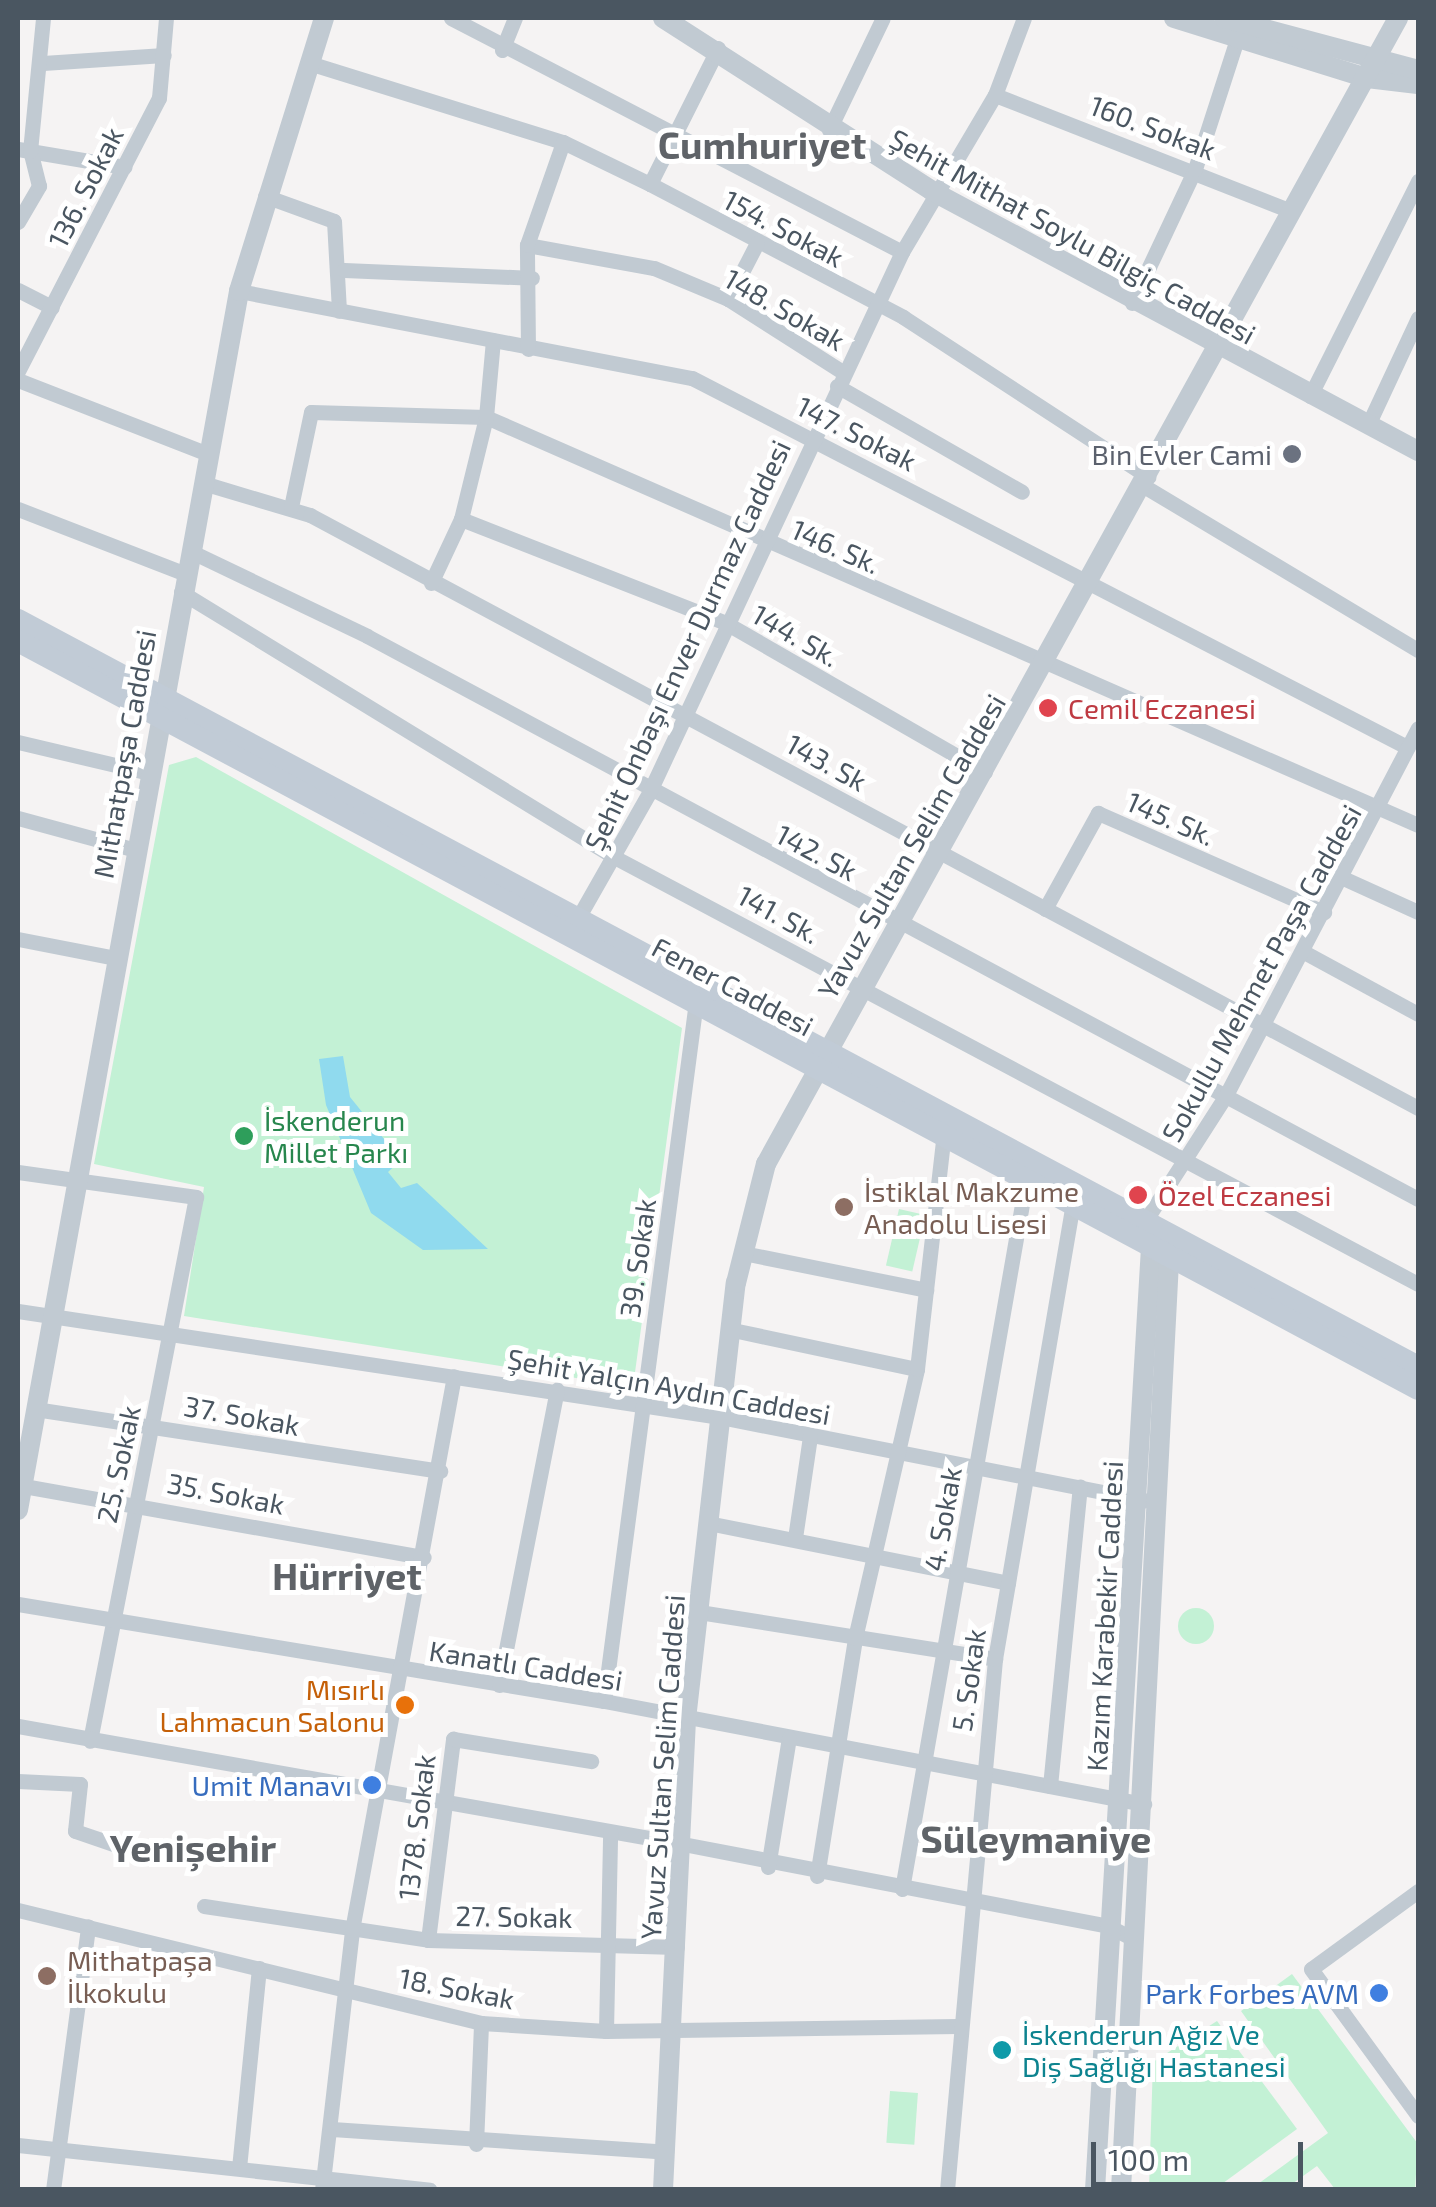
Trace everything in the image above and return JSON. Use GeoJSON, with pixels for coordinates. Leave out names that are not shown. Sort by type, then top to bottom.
{"type":"FeatureCollection","features":[{"type":"Feature","properties":{"kind":"main road","name":"Fener Caddesi"},"geometry":{"type":"LineString","coordinates":[[18,620],[161,704],[696,1000],[822,1057]]}},
{"type":"Feature","properties":{"kind":"main road","name":"Fener Caddesi"},"geometry":{"type":"LineString","coordinates":[[18,641],[161,704],[578,918],[822,1057],[1154,1236],[1418,1389]]}},
{"type":"Feature","properties":{"kind":"main road","name":"Fener Caddesi"},"geometry":{"type":"LineString","coordinates":[[1154,1236],[1418,1367]]}},
{"type":"Feature","properties":{"kind":"street"},"geometry":{"type":"LineString","coordinates":[[18,222],[39,186],[24,150],[42,64],[43,18]]}},
{"type":"Feature","properties":{"kind":"street","name":"136. Sokak"},"geometry":{"type":"LineString","coordinates":[[18,372],[159,98],[166,18]]}},
{"type":"Feature","properties":{"kind":"street","name":"Mithatpaşa Caddesi"},"geometry":{"type":"LineString","coordinates":[[18,1510],[19,1485],[53,1316],[148,773],[239,291],[265,196],[324,18]]}},
{"type":"Feature","properties":{"kind":"street"},"geometry":{"type":"LineString","coordinates":[[452,18],[502,50],[667,137],[902,252]]}},
{"type":"Feature","properties":{"kind":"street"},"geometry":{"type":"LineString","coordinates":[[502,50],[515,18]]}},
{"type":"Feature","properties":{"kind":"street","name":"Şehit Mithat Soylu Bilgiç Caddesi"},"geometry":{"type":"LineString","coordinates":[[668,18],[718,48],[829,130],[932,191],[1220,351],[1418,451]]}},
{"type":"Feature","properties":{"kind":"street"},"geometry":{"type":"LineString","coordinates":[[829,130],[883,18]]}},
{"type":"Feature","properties":{"kind":"street","name":"Şehit Onbaşı Enver Durmaz Caddesi"},"geometry":{"type":"LineString","coordinates":[[578,918],[616,858],[649,793],[687,714],[724,622],[932,191],[995,95],[1024,18]]}},
{"type":"Feature","properties":{"kind":"street"},"geometry":{"type":"LineString","coordinates":[[1174,18],[1236,39],[1372,69],[1418,70]]}},
{"type":"Feature","properties":{"kind":"street"},"geometry":{"type":"LineString","coordinates":[[1224,18],[1418,84]]}},
{"type":"Feature","properties":{"kind":"street","name":"Yavuz Sultan Selim Caddesi"},"geometry":{"type":"LineString","coordinates":[[664,2190],[686,1720],[742,1253],[766,1164],[822,1057],[904,926],[1398,18]]}},
{"type":"Feature","properties":{"kind":"street"},"geometry":{"type":"LineString","coordinates":[[1132,303],[1195,169],[1236,39]]}},
{"type":"Feature","properties":{"kind":"street"},"geometry":{"type":"LineString","coordinates":[[650,184],[667,137],[718,48]]}},
{"type":"Feature","properties":{"kind":"street"},"geometry":{"type":"LineString","coordinates":[[42,64],[164,55]]}},
{"type":"Feature","properties":{"kind":"street","name":"154. Sokak"},"geometry":{"type":"LineString","coordinates":[[310,63],[562,142],[650,184],[877,305],[1145,481],[1418,650]]}},
{"type":"Feature","properties":{"kind":"street","name":"160. Sokak"},"geometry":{"type":"LineString","coordinates":[[995,95],[1195,169],[1291,211]]}},
{"type":"Feature","properties":{"kind":"street"},"geometry":{"type":"LineString","coordinates":[[528,348],[532,278],[527,245],[562,142]]}},
{"type":"Feature","properties":{"kind":"street"},"geometry":{"type":"LineString","coordinates":[[24,150],[124,167]]}},
{"type":"Feature","properties":{"kind":"street"},"geometry":{"type":"LineString","coordinates":[[1310,396],[1418,181]]}},
{"type":"Feature","properties":{"kind":"street"},"geometry":{"type":"LineString","coordinates":[[265,196],[334,221],[344,270],[339,311]]}},
{"type":"Feature","properties":{"kind":"street"},"geometry":{"type":"LineString","coordinates":[[728,299],[758,242]]}},
{"type":"Feature","properties":{"kind":"street","name":"148. Sokak"},"geometry":{"type":"LineString","coordinates":[[527,245],[637,262],[728,299],[841,380],[1022,492]]}},
{"type":"Feature","properties":{"kind":"street"},"geometry":{"type":"LineString","coordinates":[[344,270],[532,278]]}},
{"type":"Feature","properties":{"kind":"street"},"geometry":{"type":"LineString","coordinates":[[18,290],[52,307]]}},
{"type":"Feature","properties":{"kind":"street","name":"147. Sokak"},"geometry":{"type":"LineString","coordinates":[[239,291],[692,378],[1089,584],[1414,738]]}},
{"type":"Feature","properties":{"kind":"street"},"geometry":{"type":"LineString","coordinates":[[1368,425],[1418,318]]}},
{"type":"Feature","properties":{"kind":"street"},"geometry":{"type":"LineString","coordinates":[[432,583],[461,519],[486,418],[493,340]]}},
{"type":"Feature","properties":{"kind":"street"},"geometry":{"type":"LineString","coordinates":[[18,380],[208,454]]}},
{"type":"Feature","properties":{"kind":"street","name":"146. Sk."},"geometry":{"type":"LineString","coordinates":[[291,507],[311,412],[486,418],[1045,667],[1418,825]]}},
{"type":"Feature","properties":{"kind":"street","name":"143. Sk"},"geometry":{"type":"LineString","coordinates":[[202,483],[291,507],[687,714],[1418,1108]]}},
{"type":"Feature","properties":{"kind":"street","name":"141. Sk."},"geometry":{"type":"LineString","coordinates":[[18,509],[184,583],[616,858],[1418,1284]]}},
{"type":"Feature","properties":{"kind":"street","name":"144. Sk."},"geometry":{"type":"LineString","coordinates":[[461,519],[724,622],[985,772]]}},
{"type":"Feature","properties":{"kind":"street","name":"142. Sk"},"geometry":{"type":"LineString","coordinates":[[192,552],[367,636],[649,793],[1418,1199]]}},
{"type":"Feature","properties":{"kind":"street","name":"Sokullu Mehmet Paşa Caddesi"},"geometry":{"type":"LineString","coordinates":[[1154,1236],[1260,1023],[1343,878],[1414,738]]}},
{"type":"Feature","properties":{"kind":"street"},"geometry":{"type":"LineString","coordinates":[[18,742],[148,773]]}},
{"type":"Feature","properties":{"kind":"street","name":"145. Sk."},"geometry":{"type":"LineString","coordinates":[[1045,908],[1098,813],[1324,912]]}},
{"type":"Feature","properties":{"kind":"street"},"geometry":{"type":"LineString","coordinates":[[18,818],[136,850]]}},
{"type":"Feature","properties":{"kind":"street"},"geometry":{"type":"LineString","coordinates":[[1343,878],[1418,912]]}},
{"type":"Feature","properties":{"kind":"street"},"geometry":{"type":"LineString","coordinates":[[18,939],[116,958]]}},
{"type":"Feature","properties":{"kind":"street"},"geometry":{"type":"LineString","coordinates":[[1302,951],[1418,1011]]}},
{"type":"Feature","properties":{"kind":"street","name":"39. Sokak"},"geometry":{"type":"LineString","coordinates":[[604,1700],[696,1000]]}},
{"type":"Feature","properties":{"kind":"street"},"geometry":{"type":"LineString","coordinates":[[817,1876],[855,1638],[917,1369],[944,1122]]}},
{"type":"Feature","properties":{"kind":"street","name":"4. Sokak"},"geometry":{"type":"LineString","coordinates":[[902,1890],[1026,1167]]}},
{"type":"Feature","properties":{"kind":"street"},"geometry":{"type":"LineString","coordinates":[[18,1172],[78,1174]]}},
{"type":"Feature","properties":{"kind":"street","name":"25. Sokak"},"geometry":{"type":"LineString","coordinates":[[78,1174],[196,1196],[90,1741]]}},
{"type":"Feature","properties":{"kind":"street","name":"5. Sokak"},"geometry":{"type":"LineString","coordinates":[[947,2190],[968,1900],[995,1660],[1031,1480],[1074,1192]]}},
{"type":"Feature","properties":{"kind":"street","name":"Kazım Karabekir Caddesi"},"geometry":{"type":"LineString","coordinates":[[1121,2190],[1144,1804],[1154,1236]]}},
{"type":"Feature","properties":{"kind":"street"},"geometry":{"type":"LineString","coordinates":[[742,1253],[926,1290]]}},
{"type":"Feature","properties":{"kind":"street","name":"Şehit Yalçın Aydın Caddesi"},"geometry":{"type":"LineString","coordinates":[[18,1311],[557,1390],[641,1409],[720,1417],[810,1436],[900,1448],[976,1471],[1149,1500]]}},
{"type":"Feature","properties":{"kind":"street"},"geometry":{"type":"LineString","coordinates":[[733,1330],[917,1369]]}},
{"type":"Feature","properties":{"kind":"street"},"geometry":{"type":"LineString","coordinates":[[323,2185],[352,1930],[378,1792],[394,1671],[424,1557],[454,1376]]}},
{"type":"Feature","properties":{"kind":"street"},"geometry":{"type":"LineString","coordinates":[[499,1685],[557,1390]]}},
{"type":"Feature","properties":{"kind":"street","name":"37. Sokak"},"geometry":{"type":"LineString","coordinates":[[36,1408],[440,1471]]}},
{"type":"Feature","properties":{"kind":"street"},"geometry":{"type":"LineString","coordinates":[[795,1538],[810,1436]]}},
{"type":"Feature","properties":{"kind":"street","name":"35. Sokak"},"geometry":{"type":"LineString","coordinates":[[19,1485],[136,1502],[424,1557]]}},
{"type":"Feature","properties":{"kind":"street"},"geometry":{"type":"LineString","coordinates":[[1050,1786],[1080,1487]]}},
{"type":"Feature","properties":{"kind":"street","name":"Kazım Karabekir Caddesi"},"geometry":{"type":"LineString","coordinates":[[1095,2190],[1108,1926],[1149,1500]]}},
{"type":"Feature","properties":{"kind":"street"},"geometry":{"type":"LineString","coordinates":[[708,1523],[1008,1583]]}},
{"type":"Feature","properties":{"kind":"street","name":"Kanatlı Caddesi"},"geometry":{"type":"LineString","coordinates":[[18,1604],[394,1671],[604,1700],[686,1720],[982,1770],[1144,1804]]}},
{"type":"Feature","properties":{"kind":"street"},"geometry":{"type":"LineString","coordinates":[[699,1612],[995,1660]]}},
{"type":"Feature","properties":{"kind":"street"},"geometry":{"type":"LineString","coordinates":[[18,1726],[378,1792],[439,1807],[683,1844],[768,1867],[1108,1926],[1134,1939]]}},
{"type":"Feature","properties":{"kind":"street"},"geometry":{"type":"LineString","coordinates":[[768,1867],[789,1738]]}},
{"type":"Feature","properties":{"kind":"street","name":"1378. Sokak"},"geometry":{"type":"LineString","coordinates":[[428,1940],[439,1807],[453,1739],[591,1761]]}},
{"type":"Feature","properties":{"kind":"street"},"geometry":{"type":"LineString","coordinates":[[18,1781],[80,1784],[78,1835],[125,1848]]}},
{"type":"Feature","properties":{"kind":"street"},"geometry":{"type":"LineString","coordinates":[[606,2032],[610,1832]]}},
{"type":"Feature","properties":{"kind":"street"},"geometry":{"type":"LineString","coordinates":[[1418,1891],[1311,1969],[1418,2116]]}},
{"type":"Feature","properties":{"kind":"street","name":"27. Sokak"},"geometry":{"type":"LineString","coordinates":[[204,1906],[428,1940],[677,1947]]}},
{"type":"Feature","properties":{"kind":"street","name":"18. Sokak"},"geometry":{"type":"LineString","coordinates":[[18,1910],[481,2023],[606,2032],[958,2026]]}},
{"type":"Feature","properties":{"kind":"street"},"geometry":{"type":"LineString","coordinates":[[53,2190],[88,1926]]}},
{"type":"Feature","properties":{"kind":"street"},"geometry":{"type":"LineString","coordinates":[[239,2168],[259,1968]]}},
{"type":"Feature","properties":{"kind":"street"},"geometry":{"type":"LineString","coordinates":[[476,2144],[481,2023]]}},
{"type":"Feature","properties":{"kind":"street"},"geometry":{"type":"LineString","coordinates":[[332,2129],[476,2144],[666,2152]]}},
{"type":"Feature","properties":{"kind":"street"},"geometry":{"type":"LineString","coordinates":[[18,2145],[239,2168],[323,2185],[430,2190]]}},
{"type":"Feature","properties":{"kind":"green space","name":"İskenderun Millet Parkı"},"geometry":{"type":"Polygon","coordinates":[[[196,757],[682,1028],[633,1387],[184,1316],[204,1187],[94,1164],[169,765],[196,757]]]}},
{"type":"Feature","properties":{"kind":"green space"},"geometry":{"type":"Polygon","coordinates":[[[899,1209],[925,1215],[912,1272],[886,1266],[899,1209]]]}},
{"type":"Feature","properties":{"kind":"green space"},"geometry":{"type":"Polygon","coordinates":[[[1196,1608],[1209,1613],[1214,1626],[1209,1639],[1196,1644],[1183,1639],[1178,1626],[1183,1613],[1196,1608]]]}},
{"type":"Feature","properties":{"kind":"green space"},"geometry":{"type":"Polygon","coordinates":[[[1292,1974],[1418,2144],[1415,2189],[1335,2189],[1317,2166],[1285,2189],[1251,2189],[1328,2133],[1241,2011],[1292,1974]]]}},
{"type":"Feature","properties":{"kind":"green space"},"geometry":{"type":"Polygon","coordinates":[[[1217,2021],[1297,2129],[1215,2189],[1149,2189],[1153,2062],[1217,2021]]]}},
{"type":"Feature","properties":{"kind":"green space"},"geometry":{"type":"Polygon","coordinates":[[[890,2091],[918,2093],[914,2145],[886,2143],[890,2091]]]}},
{"type":"Feature","properties":{"kind":"water"},"geometry":{"type":"Polygon","coordinates":[[[343,1056],[350,1097],[401,1160],[388,1172],[401,1188],[417,1183],[488,1249],[423,1250],[371,1213],[326,1105],[319,1059],[343,1056]]]}},
{"type":"Feature","properties":{"kind":"place","name":"Bin Evler Cami"},"geometry":{"type":"Point","coordinates":[1292,454]}},
{"type":"Feature","properties":{"kind":"place","name":"Cemil Eczanesi"},"geometry":{"type":"Point","coordinates":[1048,708]}},
{"type":"Feature","properties":{"kind":"place","name":"İskenderun Millet Parkı"},"geometry":{"type":"Point","coordinates":[244,1136]}},
{"type":"Feature","properties":{"kind":"place","name":"Özel Eczanesi"},"geometry":{"type":"Point","coordinates":[1138,1195]}},
{"type":"Feature","properties":{"kind":"place","name":"İstiklal Makzume Anadolu Lisesi"},"geometry":{"type":"Point","coordinates":[844,1207]}},
{"type":"Feature","properties":{"kind":"place","name":"Mısırlı Lahmacun Salonu"},"geometry":{"type":"Point","coordinates":[405,1705]}},
{"type":"Feature","properties":{"kind":"place","name":"Umit Manavı"},"geometry":{"type":"Point","coordinates":[372,1785]}},
{"type":"Feature","properties":{"kind":"place","name":"Mithatpaşa İlkokulu"},"geometry":{"type":"Point","coordinates":[47,1976]}},
{"type":"Feature","properties":{"kind":"place","name":"Park Forbes AVM"},"geometry":{"type":"Point","coordinates":[1379,1993]}},
{"type":"Feature","properties":{"kind":"place","name":"İskenderun Ağız Ve Diş Sağlığı Hastanesi"},"geometry":{"type":"Point","coordinates":[1002,2050]}},
{"type":"Feature","properties":{"kind":"district","name":"Cumhuriyet"},"geometry":{"type":"Point","coordinates":[762,145]}},
{"type":"Feature","properties":{"kind":"district","name":"Hürriyet"},"geometry":{"type":"Point","coordinates":[347,1576]}},
{"type":"Feature","properties":{"kind":"district","name":"Süleymaniye"},"geometry":{"type":"Point","coordinates":[1036,1839]}},
{"type":"Feature","properties":{"kind":"district","name":"Yenişehir"},"geometry":{"type":"Point","coordinates":[193,1848]}}]}
